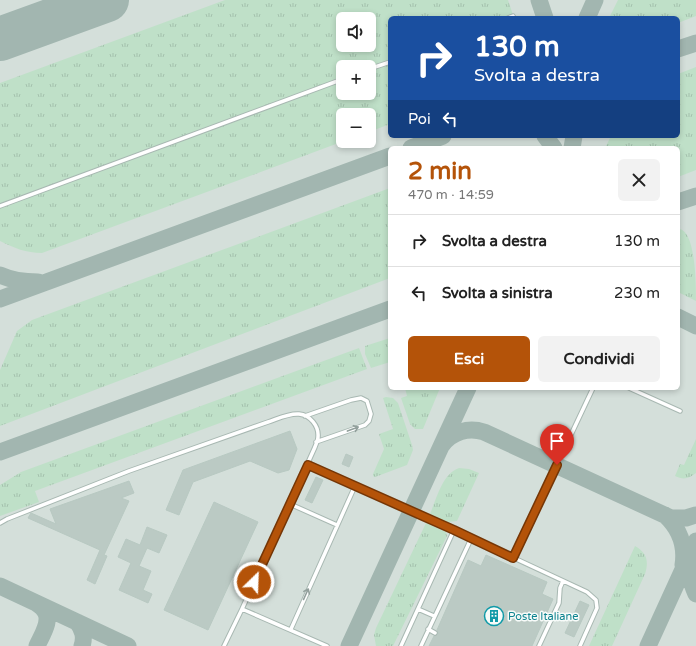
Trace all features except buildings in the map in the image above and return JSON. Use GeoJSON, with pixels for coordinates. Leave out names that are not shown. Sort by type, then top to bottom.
{"type":"FeatureCollection","features":[{"type":"Feature","properties":{"kind":"lane"},"geometry":{"type":"LineString","coordinates":[[376,67],[388,63]]}},
{"type":"Feature","properties":{"kind":"lane"},"geometry":{"type":"LineString","coordinates":[[0,206],[336,82]]}},
{"type":"Feature","properties":{"kind":"lane"},"geometry":{"type":"LineString","coordinates":[[513,558],[592,390]]}},
{"type":"Feature","properties":{"kind":"lane"},"geometry":{"type":"LineString","coordinates":[[633,390],[680,411]]}},
{"type":"Feature","properties":{"kind":"lane"},"geometry":{"type":"LineString","coordinates":[[305,416],[351,400],[361,398],[367,401],[370,414],[369,421],[365,425],[316,442]]}},
{"type":"Feature","properties":{"kind":"lane"},"geometry":{"type":"LineString","coordinates":[[0,523],[122,474],[268,422],[290,415],[299,414],[305,416],[313,422],[316,427],[318,437],[308,465],[224,646]]}},
{"type":"Feature","properties":{"kind":"lane"},"geometry":{"type":"LineString","coordinates":[[308,465],[588,592],[593,596],[597,604],[597,611],[580,646]]}},
{"type":"Feature","properties":{"kind":"lane"},"geometry":{"type":"LineString","coordinates":[[291,629],[355,486]]}},
{"type":"Feature","properties":{"kind":"lane"},"geometry":{"type":"LineString","coordinates":[[290,504],[337,525]]}},
{"type":"Feature","properties":{"kind":"lane"},"geometry":{"type":"LineString","coordinates":[[401,646],[454,530]]}},
{"type":"Feature","properties":{"kind":"lane"},"geometry":{"type":"LineString","coordinates":[[421,646],[470,538]]}},
{"type":"Feature","properties":{"kind":"lane"},"geometry":{"type":"LineString","coordinates":[[539,646],[560,603],[560,588],[563,581]]}},
{"type":"Feature","properties":{"kind":"lane"},"geometry":{"type":"LineString","coordinates":[[242,609],[291,629],[327,646]]}},
{"type":"Feature","properties":{"kind":"lane"},"geometry":{"type":"LineString","coordinates":[[418,609],[434,616]]}},
{"type":"Feature","properties":{"kind":"lane"},"geometry":{"type":"LineString","coordinates":[[428,630],[435,633]]}},
{"type":"Feature","properties":{"kind":"shaded area"},"geometry":{"type":"Polygon","coordinates":[[[0,0],[696,0],[696,646],[0,646],[0,0]]]}},
{"type":"Feature","properties":{"kind":"green space"},"geometry":{"type":"Polygon","coordinates":[[[225,0],[508,0],[513,16],[388,16],[388,125],[376,129],[376,108],[336,108],[336,144],[42,253],[20,250],[0,241],[0,83],[225,0]]]}},
{"type":"Feature","properties":{"kind":"green space"},"geometry":{"type":"Polygon","coordinates":[[[618,0],[696,0],[696,16],[680,22],[680,16],[610,16],[618,0]]]}},
{"type":"Feature","properties":{"kind":"green space"},"geometry":{"type":"Polygon","coordinates":[[[696,67],[696,170],[680,176],[680,146],[606,146],[610,138],[680,138],[680,73],[696,67]]]}},
{"type":"Feature","properties":{"kind":"green space"},"geometry":{"type":"Polygon","coordinates":[[[388,189],[388,279],[0,426],[0,370],[17,331],[32,320],[388,189]]]}},
{"type":"Feature","properties":{"kind":"green space"},"geometry":{"type":"Polygon","coordinates":[[[680,230],[684,231],[692,247],[695,271],[696,301],[680,293],[680,230]]]}},
{"type":"Feature","properties":{"kind":"green space"},"geometry":{"type":"Polygon","coordinates":[[[388,339],[388,363],[371,368],[365,354],[365,346],[388,339]]]}},
{"type":"Feature","properties":{"kind":"green space"},"geometry":{"type":"Polygon","coordinates":[[[359,348],[367,369],[35,491],[39,502],[0,516],[0,485],[21,472],[359,348]]]}},
{"type":"Feature","properties":{"kind":"green space"},"geometry":{"type":"Polygon","coordinates":[[[406,390],[439,390],[423,429],[415,429],[410,424],[401,398],[407,396],[406,390]]]}},
{"type":"Feature","properties":{"kind":"green space"},"geometry":{"type":"Polygon","coordinates":[[[383,398],[393,398],[398,403],[413,450],[407,465],[375,477],[373,474],[384,449],[379,434],[393,429],[383,398]]]}},
{"type":"Feature","properties":{"kind":"green space"},"geometry":{"type":"Polygon","coordinates":[[[696,439],[696,473],[691,477],[686,478],[675,476],[680,464],[684,465],[696,439]]]}},
{"type":"Feature","properties":{"kind":"green space"},"geometry":{"type":"Polygon","coordinates":[[[459,468],[469,469],[479,473],[457,521],[448,522],[430,514],[444,481],[448,475],[459,468]]]}},
{"type":"Feature","properties":{"kind":"green space"},"geometry":{"type":"Polygon","coordinates":[[[426,523],[446,532],[447,536],[393,646],[376,646],[374,635],[376,628],[426,523]]]}},
{"type":"Feature","properties":{"kind":"green space"},"geometry":{"type":"Polygon","coordinates":[[[635,546],[646,558],[647,565],[645,574],[612,646],[589,646],[635,546]]]}},
{"type":"Feature","properties":{"kind":"taxiway"},"geometry":{"type":"LineString","coordinates":[[539,0],[544,16]]}},
{"type":"Feature","properties":{"kind":"taxiway"},"geometry":{"type":"LineString","coordinates":[[588,16],[595,0]]}},
{"type":"Feature","properties":{"kind":"taxiway"},"geometry":{"type":"LineString","coordinates":[[0,42],[18,33]]}},
{"type":"Feature","properties":{"kind":"taxiway"},"geometry":{"type":"LineString","coordinates":[[680,48],[696,43]]}},
{"type":"Feature","properties":{"kind":"taxiway"},"geometry":{"type":"LineString","coordinates":[[416,146],[438,138]]}},
{"type":"Feature","properties":{"kind":"taxiway"},"geometry":{"type":"LineString","coordinates":[[546,138],[552,146]]}},
{"type":"Feature","properties":{"kind":"taxiway"},"geometry":{"type":"LineString","coordinates":[[572,146],[574,138]]}},
{"type":"Feature","properties":{"kind":"taxiway"},"geometry":{"type":"LineString","coordinates":[[0,299],[388,157]]}},
{"type":"Feature","properties":{"kind":"taxiway"},"geometry":{"type":"LineString","coordinates":[[680,201],[696,196]]}},
{"type":"Feature","properties":{"kind":"taxiway"},"geometry":{"type":"LineString","coordinates":[[0,275],[19,281],[38,282]]}},
{"type":"Feature","properties":{"kind":"taxiway"},"geometry":{"type":"LineString","coordinates":[[0,452],[388,310]]}},
{"type":"Feature","properties":{"kind":"taxiway"},"geometry":{"type":"LineString","coordinates":[[680,318],[696,326]]}},
{"type":"Feature","properties":{"kind":"taxiway"},"geometry":{"type":"LineString","coordinates":[[349,646],[467,390]]}},
{"type":"Feature","properties":{"kind":"taxiway"},"geometry":{"type":"LineString","coordinates":[[442,445],[455,434],[466,430],[484,432],[671,518],[686,518],[696,515]]}},
{"type":"Feature","properties":{"kind":"taxiway"},"geometry":{"type":"LineString","coordinates":[[665,515],[678,532],[682,544],[684,558],[683,565]]}},
{"type":"Feature","properties":{"kind":"taxiway"},"geometry":{"type":"LineString","coordinates":[[648,646],[696,541]]}},
{"type":"Feature","properties":{"kind":"taxiway"},"geometry":{"type":"LineString","coordinates":[[689,557],[690,576],[696,594]]}},
{"type":"Feature","properties":{"kind":"taxiway"},"geometry":{"type":"LineString","coordinates":[[0,586],[128,646]]}},
{"type":"Feature","properties":{"kind":"taxiway"},"geometry":{"type":"LineString","coordinates":[[36,603],[44,610],[47,618],[47,623],[37,646]]}},
{"type":"Feature","properties":{"kind":"taxiway"},"geometry":{"type":"LineString","coordinates":[[77,622],[83,634],[82,646]]}},
{"type":"Feature","properties":{"kind":"runway"},"geometry":{"type":"LineString","coordinates":[[0,39],[107,0]]}},
{"type":"Feature","properties":{"kind":"place","name":"Poste Italiane"},"geometry":{"type":"Point","coordinates":[494,616]}},
{"type":"Feature","properties":{"kind":"route"},"geometry":{"type":"LineString","coordinates":[[254,582],[308,465],[513,558],[557,465]]}}]}
